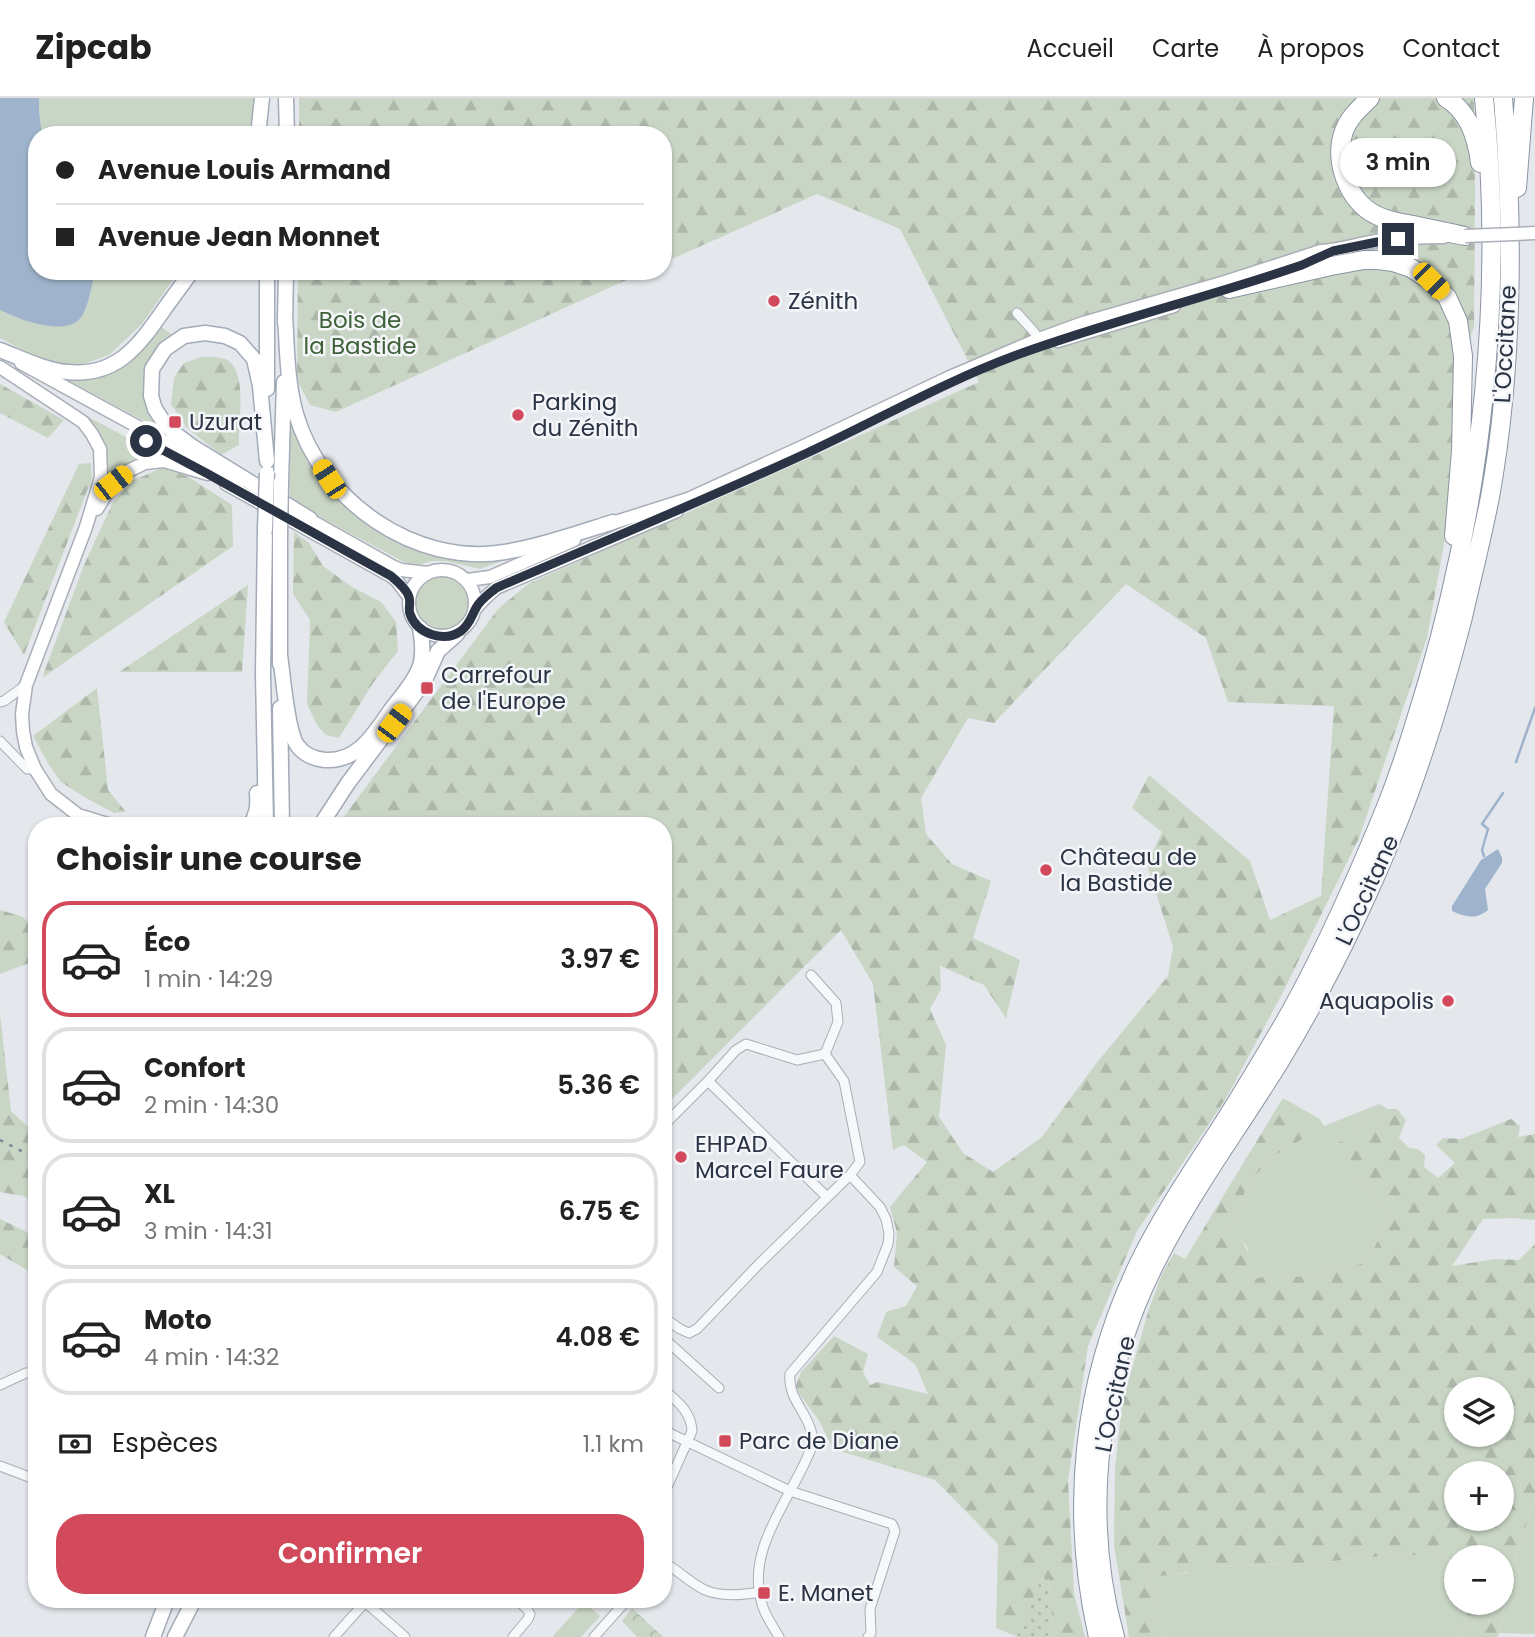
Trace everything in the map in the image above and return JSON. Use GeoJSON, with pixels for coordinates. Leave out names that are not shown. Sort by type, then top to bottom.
{"type":"FeatureCollection","features":[{"type":"Feature","properties":{"kind":"highway"},"geometry":{"type":"LineString","coordinates":[[1370,98],[1354,113],[1344,130],[1340,147],[1341,163],[1349,187],[1374,214],[1395,223],[1465,236]]}},
{"type":"Feature","properties":{"kind":"highway"},"geometry":{"type":"LineString","coordinates":[[1446,98],[1454,103],[1471,125],[1491,206]]}},
{"type":"Feature","properties":{"kind":"highway","name":"L'Occitane"},"geometry":{"type":"LineString","coordinates":[[1098,1637],[1082,1531],[1083,1475],[1096,1387],[1117,1316],[1138,1265],[1167,1212],[1236,1104],[1310,977],[1348,897],[1384,814],[1416,722],[1452,592],[1467,519],[1483,405],[1492,269],[1488,137],[1484,98]]}},
{"type":"Feature","properties":{"kind":"highway","name":"L'Occitane"},"geometry":{"type":"LineString","coordinates":[[1115,1637],[1105,1589],[1098,1524],[1106,1410],[1121,1348],[1141,1293],[1175,1225],[1281,1059],[1334,962],[1379,869],[1400,818],[1450,669],[1490,494],[1507,353],[1509,189],[1503,98]]}},
{"type":"Feature","properties":{"kind":"highway"},"geometry":{"type":"LineString","coordinates":[[1509,247],[1520,166],[1524,98]]}},
{"type":"Feature","properties":{"kind":"highway"},"geometry":{"type":"LineString","coordinates":[[1520,166],[1535,103]]}},
{"type":"Feature","properties":{"kind":"highway"},"geometry":{"type":"LineString","coordinates":[[1228,289],[1331,266],[1378,260],[1412,268],[1431,281],[1447,297],[1458,321],[1464,356],[1452,592]]}},
{"type":"Feature","properties":{"kind":"main road"},"geometry":{"type":"LineString","coordinates":[[259,126],[262,98]]}},
{"type":"Feature","properties":{"kind":"main road"},"geometry":{"type":"LineString","coordinates":[[267,98],[267,126]]}},
{"type":"Feature","properties":{"kind":"main road"},"geometry":{"type":"LineString","coordinates":[[286,98],[287,126]]}},
{"type":"Feature","properties":{"kind":"main road"},"geometry":{"type":"LineString","coordinates":[[285,314],[289,384],[297,416],[310,449],[329,479],[371,519],[422,545],[466,553],[504,552],[554,540],[688,499],[950,377],[1083,323],[1321,251],[1420,237],[1535,233]]}},
{"type":"Feature","properties":{"kind":"main road"},"geometry":{"type":"LineString","coordinates":[[326,817],[348,783],[425,682],[438,650],[469,624],[475,609],[496,588],[771,469],[1013,356],[1302,265],[1333,251]]}},
{"type":"Feature","properties":{"kind":"main road"},"geometry":{"type":"LineString","coordinates":[[0,350],[66,372],[96,371],[110,366],[136,347],[184,280]]}},
{"type":"Feature","properties":{"kind":"main road"},"geometry":{"type":"LineString","coordinates":[[266,817],[263,673],[267,280]]}},
{"type":"Feature","properties":{"kind":"main road"},"geometry":{"type":"LineString","coordinates":[[282,817],[280,535],[286,280]]}},
{"type":"Feature","properties":{"kind":"main road"},"geometry":{"type":"LineString","coordinates":[[267,467],[260,386],[254,359],[240,343],[225,336],[205,333],[184,336],[165,349],[152,369],[151,396],[155,409],[173,432],[310,519],[392,566],[428,573]]}},
{"type":"Feature","properties":{"kind":"main road"},"geometry":{"type":"LineString","coordinates":[[0,350],[198,461],[310,519]]}},
{"type":"Feature","properties":{"kind":"main road"},"geometry":{"type":"LineString","coordinates":[[0,365],[208,474],[391,576],[409,597]]}},
{"type":"Feature","properties":{"kind":"main road"},"geometry":{"type":"LineString","coordinates":[[0,365],[83,422],[100,449],[101,477],[86,527],[26,685],[22,714],[26,747],[35,769],[51,794],[85,817]]}},
{"type":"Feature","properties":{"kind":"main road"},"geometry":{"type":"LineString","coordinates":[[86,527],[113,483],[128,471],[145,463],[164,461],[208,474]]}},
{"type":"Feature","properties":{"kind":"main road"},"geometry":{"type":"LineString","coordinates":[[467,580],[490,578],[613,522]]}},
{"type":"Feature","properties":{"kind":"main road"},"geometry":{"type":"LineString","coordinates":[[457,634],[438,636],[428,634],[420,628],[410,614],[409,597],[416,583],[428,573],[438,570],[458,574],[467,580],[472,589],[475,609]]}},
{"type":"Feature","properties":{"kind":"main road"},"geometry":{"type":"LineString","coordinates":[[280,655],[291,732],[296,744],[306,754],[321,760],[340,760],[354,754],[366,743],[414,679],[421,664],[423,647],[420,628]]}},
{"type":"Feature","properties":{"kind":"main road"},"geometry":{"type":"LineString","coordinates":[[255,817],[258,807],[256,745],[263,673]]}},
{"type":"Feature","properties":{"kind":"main road"},"geometry":{"type":"LineString","coordinates":[[153,1637],[164,1608]]}},
{"type":"Feature","properties":{"kind":"main road"},"geometry":{"type":"LineString","coordinates":[[175,1637],[190,1608]]}},
{"type":"Feature","properties":{"kind":"street"},"geometry":{"type":"LineString","coordinates":[[1017,313],[1039,339]]}},
{"type":"Feature","properties":{"kind":"street"},"geometry":{"type":"LineString","coordinates":[[0,702],[26,685]]}},
{"type":"Feature","properties":{"kind":"street"},"geometry":{"type":"LineString","coordinates":[[0,741],[27,769],[35,769]]}},
{"type":"Feature","properties":{"kind":"street"},"geometry":{"type":"LineString","coordinates":[[811,975],[836,1003],[838,1022],[825,1054]]}},
{"type":"Feature","properties":{"kind":"street"},"geometry":{"type":"LineString","coordinates":[[672,1117],[736,1050],[746,1044],[797,1059],[825,1054]]}},
{"type":"Feature","properties":{"kind":"street"},"geometry":{"type":"LineString","coordinates":[[672,1323],[689,1334],[697,1329],[860,1162],[844,1081],[825,1054]]}},
{"type":"Feature","properties":{"kind":"street"},"geometry":{"type":"LineString","coordinates":[[708,1081],[827,1197]]}},
{"type":"Feature","properties":{"kind":"street"},"geometry":{"type":"LineString","coordinates":[[779,1637],[766,1615],[757,1580],[760,1555],[813,1443],[808,1421],[791,1393],[790,1374],[877,1272],[888,1244],[886,1219],[880,1207],[850,1175]]}},
{"type":"Feature","properties":{"kind":"street"},"geometry":{"type":"LineString","coordinates":[[672,1346],[719,1388]]}},
{"type":"Feature","properties":{"kind":"street"},"geometry":{"type":"LineString","coordinates":[[0,1385],[28,1373]]}},
{"type":"Feature","properties":{"kind":"street"},"geometry":{"type":"LineString","coordinates":[[672,1397],[683,1407],[691,1421],[692,1431],[672,1474]]}},
{"type":"Feature","properties":{"kind":"street"},"geometry":{"type":"LineString","coordinates":[[672,1434],[790,1491],[892,1524],[895,1531],[870,1609],[871,1633],[868,1637]]}},
{"type":"Feature","properties":{"kind":"street"},"geometry":{"type":"LineString","coordinates":[[0,1465],[28,1476]]}},
{"type":"Feature","properties":{"kind":"street"},"geometry":{"type":"LineString","coordinates":[[672,1567],[707,1591],[720,1594],[760,1592]]}},
{"type":"Feature","properties":{"kind":"street"},"geometry":{"type":"LineString","coordinates":[[334,1637],[358,1608]]}},
{"type":"Feature","properties":{"kind":"street"},"geometry":{"type":"LineString","coordinates":[[374,1608],[405,1637]]}},
{"type":"Feature","properties":{"kind":"street"},"geometry":{"type":"LineString","coordinates":[[513,1637],[528,1619],[530,1614],[526,1608]]}},
{"type":"Feature","properties":{"kind":"street"},"geometry":{"type":"LineString","coordinates":[[594,1637],[620,1608]]}},
{"type":"Feature","properties":{"kind":"green space"},"geometry":{"type":"Polygon","coordinates":[[[39,98],[255,98],[252,126],[41,126],[39,98]]]}},
{"type":"Feature","properties":{"kind":"green space"},"geometry":{"type":"Polygon","coordinates":[[[299,98],[1474,98],[1474,327],[1455,376],[1449,516],[1427,638],[1359,838],[1282,994],[1225,1100],[1137,1231],[1088,1346],[1068,1480],[1074,1593],[1085,1637],[1053,1637],[1049,1580],[1042,1577],[1018,1637],[996,1628],[998,1544],[935,1480],[833,1449],[820,1422],[795,1388],[801,1372],[834,1336],[868,1354],[863,1372],[870,1385],[878,1382],[928,1394],[915,1364],[877,1337],[886,1312],[906,1306],[917,1286],[894,1267],[897,1233],[890,1207],[927,1162],[904,1145],[893,1150],[873,984],[841,930],[672,1099],[672,817],[344,817],[498,609],[528,584],[979,382],[900,229],[817,194],[672,259],[672,126],[299,126],[299,98]],[[1126,584],[994,723],[968,718],[921,798],[926,834],[952,864],[991,881],[973,938],[1020,960],[1006,1018],[984,985],[940,966],[941,989],[930,1009],[946,1045],[939,1117],[963,1153],[993,1172],[1042,1137],[1095,1065],[1168,976],[1173,947],[1147,864],[1162,832],[1132,808],[1149,775],[1250,861],[1270,920],[1321,896],[1334,706],[1228,702],[1206,638],[1126,584]]]}},
{"type":"Feature","properties":{"kind":"green space"},"geometry":{"type":"Polygon","coordinates":[[[87,280],[173,280],[142,324],[109,355],[75,367],[44,361],[0,338],[0,310],[18,318],[87,280]]]}},
{"type":"Feature","properties":{"kind":"green space","name":"Bois de la Bastide"},"geometry":{"type":"Polygon","coordinates":[[[298,280],[626,280],[336,412],[310,405],[297,380],[298,280]]]}},
{"type":"Feature","properties":{"kind":"green space"},"geometry":{"type":"Polygon","coordinates":[[[157,324],[174,336],[149,367],[163,431],[60,376],[98,373],[157,324]]]}},
{"type":"Feature","properties":{"kind":"green space"},"geometry":{"type":"Polygon","coordinates":[[[202,357],[227,360],[235,369],[238,378],[241,401],[239,445],[221,455],[186,427],[171,404],[174,378],[184,363],[202,357]]]}},
{"type":"Feature","properties":{"kind":"green space"},"geometry":{"type":"Polygon","coordinates":[[[0,384],[64,420],[48,438],[0,413],[0,384]]]}},
{"type":"Feature","properties":{"kind":"green space"},"geometry":{"type":"Polygon","coordinates":[[[68,406],[163,457],[103,488],[106,461],[68,406]]]}},
{"type":"Feature","properties":{"kind":"green space"},"geometry":{"type":"Polygon","coordinates":[[[288,411],[309,460],[365,521],[398,542],[429,552],[524,553],[480,569],[445,561],[418,565],[406,563],[290,501],[288,411]]]}},
{"type":"Feature","properties":{"kind":"green space"},"geometry":{"type":"Polygon","coordinates":[[[91,463],[92,478],[24,655],[4,622],[79,464],[91,463]]]}},
{"type":"Feature","properties":{"kind":"green space"},"geometry":{"type":"Polygon","coordinates":[[[162,468],[187,476],[232,505],[233,546],[42,678],[84,565],[113,502],[134,480],[162,468]]]}},
{"type":"Feature","properties":{"kind":"green space"},"geometry":{"type":"Polygon","coordinates":[[[294,532],[309,543],[323,566],[352,587],[381,602],[396,622],[398,651],[373,683],[339,738],[326,735],[317,725],[307,704],[310,620],[293,594],[294,532]]]}},
{"type":"Feature","properties":{"kind":"green space"},"geometry":{"type":"Polygon","coordinates":[[[441,577],[460,585],[468,604],[460,623],[441,631],[422,623],[414,604],[422,585],[441,577]]]}},
{"type":"Feature","properties":{"kind":"green space"},"geometry":{"type":"Polygon","coordinates":[[[248,585],[242,672],[119,672],[248,585]]]}},
{"type":"Feature","properties":{"kind":"green space"},"geometry":{"type":"Polygon","coordinates":[[[97,688],[108,790],[126,812],[114,813],[61,782],[33,736],[97,688]]]}},
{"type":"Feature","properties":{"kind":"green space"},"geometry":{"type":"Polygon","coordinates":[[[0,910],[21,916],[28,922],[28,963],[0,974],[0,910]]]}},
{"type":"Feature","properties":{"kind":"green space"},"geometry":{"type":"Polygon","coordinates":[[[0,1014],[11,1111],[28,1127],[28,1199],[0,1192],[0,1014]]]}},
{"type":"Feature","properties":{"kind":"green space"},"geometry":{"type":"Polygon","coordinates":[[[1283,1098],[1320,1119],[1324,1126],[1379,1104],[1388,1109],[1383,1121],[1368,1118],[1351,1137],[1356,1175],[1391,1216],[1366,1263],[1298,1277],[1277,1274],[1253,1280],[1247,1246],[1228,1229],[1249,1183],[1271,1158],[1301,1139],[1283,1098]]]}},
{"type":"Feature","properties":{"kind":"green space"},"geometry":{"type":"Polygon","coordinates":[[[1283,1098],[1302,1139],[1271,1158],[1249,1183],[1228,1229],[1245,1245],[1254,1279],[1277,1274],[1298,1277],[1366,1263],[1391,1216],[1356,1175],[1336,1144],[1351,1137],[1368,1118],[1383,1121],[1388,1109],[1397,1109],[1406,1120],[1399,1138],[1409,1148],[1418,1149],[1425,1155],[1424,1167],[1438,1178],[1455,1163],[1436,1145],[1443,1138],[1461,1139],[1511,1119],[1520,1126],[1518,1137],[1535,1134],[1535,1220],[1483,1219],[1452,1266],[1495,1259],[1519,1260],[1535,1244],[1535,1497],[1514,1564],[1514,1545],[1444,1545],[1444,1555],[1438,1557],[1403,1554],[1313,1563],[1215,1567],[1160,1576],[1150,1573],[1161,1637],[1129,1637],[1114,1545],[1115,1468],[1122,1404],[1148,1312],[1162,1274],[1174,1253],[1185,1259],[1283,1098]]]}},
{"type":"Feature","properties":{"kind":"green space"},"geometry":{"type":"Polygon","coordinates":[[[0,1219],[28,1233],[28,1271],[0,1254],[0,1219]]]}},
{"type":"Feature","properties":{"kind":"green space"},"geometry":{"type":"Polygon","coordinates":[[[1535,1497],[1535,1634],[1499,1633],[1503,1615],[1514,1615],[1514,1564],[1535,1497]]]}},
{"type":"Feature","properties":{"kind":"green space"},"geometry":{"type":"Polygon","coordinates":[[[1403,1554],[1438,1557],[1444,1555],[1444,1615],[1467,1615],[1461,1637],[1161,1637],[1160,1634],[1150,1573],[1160,1576],[1215,1567],[1313,1563],[1403,1554]]]}},
{"type":"Feature","properties":{"kind":"green space"},"geometry":{"type":"Polygon","coordinates":[[[1042,1577],[1049,1579],[1053,1637],[1017,1637],[1042,1577]]]}},
{"type":"Feature","properties":{"kind":"green space"},"geometry":{"type":"Polygon","coordinates":[[[579,1608],[591,1608],[600,1616],[581,1637],[552,1637],[579,1608]]]}},
{"type":"Feature","properties":{"kind":"green space"},"geometry":{"type":"Polygon","coordinates":[[[632,1608],[663,1637],[637,1637],[622,1621],[632,1608]]]}},
{"type":"Feature","properties":{"kind":"green space"},"geometry":{"type":"Polygon","coordinates":[[[1467,1615],[1502,1615],[1498,1637],[1461,1637],[1467,1615]]]}},
{"type":"Feature","properties":{"kind":"water"},"geometry":{"type":"Polygon","coordinates":[[[0,98],[39,98],[41,126],[28,126],[28,280],[93,280],[83,314],[77,322],[68,326],[56,327],[31,322],[0,310],[0,98]]]}},
{"type":"Feature","properties":{"kind":"water"},"geometry":{"type":"Polygon","coordinates":[[[1498,849],[1502,863],[1485,889],[1488,910],[1470,916],[1452,911],[1452,906],[1481,860],[1498,849]]]}},
{"type":"Feature","properties":{"kind":"waterway"},"geometry":{"type":"LineString","coordinates":[[1516,762],[1535,708]]}},
{"type":"Feature","properties":{"kind":"waterway"},"geometry":{"type":"LineString","coordinates":[[1484,856],[1482,850],[1488,829],[1482,824],[1503,793]]}},
{"type":"Feature","properties":{"kind":"railway"},"geometry":{"type":"LineString","coordinates":[[0,1140],[28,1154]]}},
{"type":"Feature","properties":{"kind":"place","name":"Zénith"},"geometry":{"type":"Point","coordinates":[774,301]}},
{"type":"Feature","properties":{"kind":"place","name":"Parking du Zénith"},"geometry":{"type":"Point","coordinates":[518,415]}},
{"type":"Feature","properties":{"kind":"place","name":"Uzurat"},"geometry":{"type":"Point","coordinates":[175,422]}},
{"type":"Feature","properties":{"kind":"place","name":"Carrefour de l'Europe"},"geometry":{"type":"Point","coordinates":[427,688]}},
{"type":"Feature","properties":{"kind":"place","name":"Château de la Bastide"},"geometry":{"type":"Point","coordinates":[1046,870]}},
{"type":"Feature","properties":{"kind":"place","name":"Aquapolis"},"geometry":{"type":"Point","coordinates":[1448,1001]}},
{"type":"Feature","properties":{"kind":"place","name":"EHPAD Marcel Faure"},"geometry":{"type":"Point","coordinates":[681,1157]}},
{"type":"Feature","properties":{"kind":"place","name":"Parc de Diane"},"geometry":{"type":"Point","coordinates":[725,1441]}},
{"type":"Feature","properties":{"kind":"place","name":"E. Manet"},"geometry":{"type":"Point","coordinates":[764,1593]}},
{"type":"Feature","properties":{"kind":"route"},"geometry":{"type":"LineString","coordinates":[[146,441],[391,576],[409,597],[410,614],[414,622],[428,634],[447,636],[457,634],[469,624],[475,609],[496,588],[807,453],[1013,356],[1278,273],[1333,251],[1398,239]]}}]}
